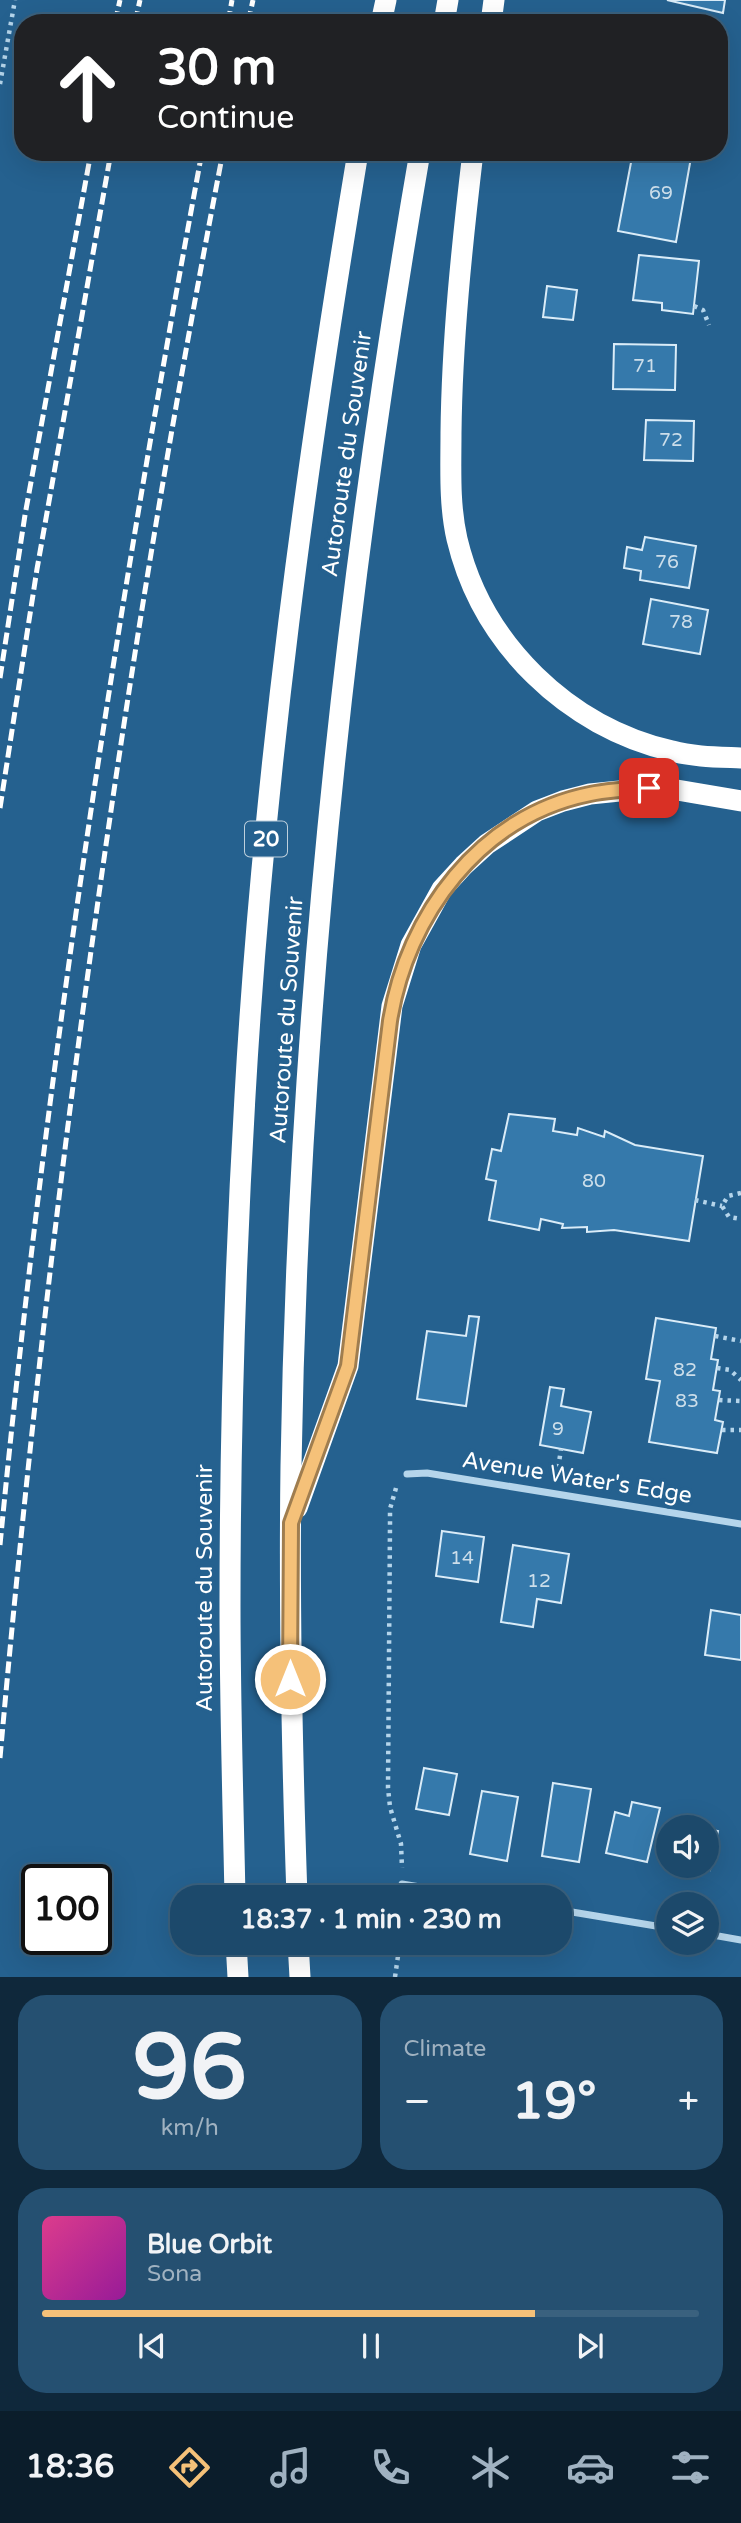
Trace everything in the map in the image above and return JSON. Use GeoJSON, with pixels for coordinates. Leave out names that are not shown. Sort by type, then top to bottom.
{"type":"FeatureCollection","features":[{"type":"Feature","properties":{"kind":"highway","name":"Autoroute du Souvenir"},"geometry":{"type":"LineString","coordinates":[[235,1885],[230,1531],[238,1231],[246,1078],[292,588],[357,161]]}},
{"type":"Feature","properties":{"kind":"highway","name":"Autoroute du Souvenir"},"geometry":{"type":"LineString","coordinates":[[297,1885],[291,1727],[292,1423],[312,1018],[346,658],[372,454],[419,161]]}},
{"type":"Feature","properties":{"kind":"highway"},"geometry":{"type":"LineString","coordinates":[[473,161],[454,348],[451,464],[452,511],[457,539],[478,598],[500,633],[534,676],[559,698],[587,717],[617,733],[655,747],[675,752],[741,758]]}},
{"type":"Feature","properties":{"kind":"highway"},"geometry":{"type":"LineString","coordinates":[[291,1523],[348,1366],[392,1006],[411,945],[431,907],[449,881],[487,844],[537,811],[563,801],[590,794],[649,788],[741,801]]}},
{"type":"Feature","properties":{"kind":"highway"},"geometry":{"type":"LineString","coordinates":[[237,1955],[238,1977]]}},
{"type":"Feature","properties":{"kind":"highway"},"geometry":{"type":"LineString","coordinates":[[299,1955],[300,1977]]}},
{"type":"Feature","properties":{"kind":"street","name":"Avenue Water's Edge"},"geometry":{"type":"LineString","coordinates":[[407,1474],[427,1473],[741,1524]]}},
{"type":"Feature","properties":{"kind":"street"},"geometry":{"type":"LineString","coordinates":[[402,1884],[408,1885]]}},
{"type":"Feature","properties":{"kind":"street"},"geometry":{"type":"LineString","coordinates":[[572,1912],[656,1926]]}},
{"type":"Feature","properties":{"kind":"street"},"geometry":{"type":"LineString","coordinates":[[719,1936],[741,1940]]}},
{"type":"Feature","properties":{"kind":"path"},"geometry":{"type":"LineString","coordinates":[[0,84],[15,0]]}},
{"type":"Feature","properties":{"kind":"path"},"geometry":{"type":"LineString","coordinates":[[694,306],[703,310],[709,325]]}},
{"type":"Feature","properties":{"kind":"path"},"geometry":{"type":"LineString","coordinates":[[722,1206],[728,1196],[741,1193]]}},
{"type":"Feature","properties":{"kind":"path"},"geometry":{"type":"LineString","coordinates":[[695,1200],[722,1206],[729,1217],[741,1219]]}},
{"type":"Feature","properties":{"kind":"path"},"geometry":{"type":"LineString","coordinates":[[715,1336],[741,1341]]}},
{"type":"Feature","properties":{"kind":"path"},"geometry":{"type":"LineString","coordinates":[[717,1367],[730,1370],[741,1380]]}},
{"type":"Feature","properties":{"kind":"path"},"geometry":{"type":"LineString","coordinates":[[719,1400],[741,1401]]}},
{"type":"Feature","properties":{"kind":"path"},"geometry":{"type":"LineString","coordinates":[[722,1430],[741,1430]]}},
{"type":"Feature","properties":{"kind":"path"},"geometry":{"type":"LineString","coordinates":[[556,1480],[561,1449]]}},
{"type":"Feature","properties":{"kind":"path"},"geometry":{"type":"LineString","coordinates":[[394,1494],[390,1524],[388,1788],[390,1807],[401,1844]]}},
{"type":"Feature","properties":{"kind":"path"},"geometry":{"type":"LineString","coordinates":[[395,1977],[398,1955]]}},
{"type":"Feature","properties":{"kind":"building"},"geometry":{"type":"Polygon","coordinates":[[[667,0],[725,0],[723,13],[667,0]]]}},
{"type":"Feature","properties":{"kind":"building"},"geometry":{"type":"Polygon","coordinates":[[[631,161],[690,161],[676,242],[618,231],[631,161]]]}},
{"type":"Feature","properties":{"kind":"building"},"geometry":{"type":"Polygon","coordinates":[[[639,255],[699,261],[693,314],[662,310],[662,303],[633,300],[639,255]]]}},
{"type":"Feature","properties":{"kind":"building"},"geometry":{"type":"Polygon","coordinates":[[[547,286],[577,290],[573,320],[543,317],[547,286]]]}},
{"type":"Feature","properties":{"kind":"building"},"geometry":{"type":"Polygon","coordinates":[[[614,344],[676,345],[675,390],[613,389],[614,344]]]}},
{"type":"Feature","properties":{"kind":"building"},"geometry":{"type":"Polygon","coordinates":[[[646,420],[694,421],[693,461],[644,460],[646,420]]]}},
{"type":"Feature","properties":{"kind":"building"},"geometry":{"type":"Polygon","coordinates":[[[645,537],[696,546],[689,588],[640,580],[641,571],[624,568],[627,547],[642,550],[645,537]]]}},
{"type":"Feature","properties":{"kind":"building"},"geometry":{"type":"Polygon","coordinates":[[[651,599],[708,610],[700,654],[643,644],[651,599]]]}},
{"type":"Feature","properties":{"kind":"building"},"geometry":{"type":"Polygon","coordinates":[[[509,1114],[555,1119],[553,1131],[577,1135],[578,1128],[604,1137],[605,1131],[635,1145],[703,1156],[689,1241],[614,1230],[587,1232],[587,1227],[562,1228],[563,1224],[541,1219],[539,1230],[489,1220],[496,1181],[486,1179],[492,1149],[501,1151],[509,1114]]]}},
{"type":"Feature","properties":{"kind":"building"},"geometry":{"type":"Polygon","coordinates":[[[469,1316],[479,1317],[466,1406],[417,1399],[427,1331],[466,1336],[469,1316]]]}},
{"type":"Feature","properties":{"kind":"building"},"geometry":{"type":"Polygon","coordinates":[[[656,1318],[716,1328],[711,1359],[718,1360],[713,1390],[720,1391],[715,1420],[723,1422],[717,1453],[649,1442],[660,1381],[646,1379],[656,1318]]]}},
{"type":"Feature","properties":{"kind":"building"},"geometry":{"type":"Polygon","coordinates":[[[550,1387],[564,1389],[561,1406],[591,1412],[583,1453],[540,1445],[550,1387]]]}},
{"type":"Feature","properties":{"kind":"building"},"geometry":{"type":"Polygon","coordinates":[[[442,1531],[484,1537],[478,1582],[436,1576],[442,1531]]]}},
{"type":"Feature","properties":{"kind":"building"},"geometry":{"type":"Polygon","coordinates":[[[513,1545],[569,1554],[561,1603],[537,1599],[533,1627],[501,1622],[513,1545]]]}},
{"type":"Feature","properties":{"kind":"building"},"geometry":{"type":"Polygon","coordinates":[[[711,1610],[741,1615],[741,1660],[705,1655],[711,1610]]]}},
{"type":"Feature","properties":{"kind":"building"},"geometry":{"type":"Polygon","coordinates":[[[424,1768],[457,1774],[449,1815],[416,1809],[424,1768]]]}},
{"type":"Feature","properties":{"kind":"building"},"geometry":{"type":"Polygon","coordinates":[[[553,1783],[591,1789],[579,1862],[542,1856],[553,1783]]]}},
{"type":"Feature","properties":{"kind":"building"},"geometry":{"type":"Polygon","coordinates":[[[482,1791],[518,1797],[507,1861],[470,1854],[482,1791]]]}},
{"type":"Feature","properties":{"kind":"building"},"geometry":{"type":"Polygon","coordinates":[[[632,1802],[660,1808],[656,1815],[647,1862],[606,1853],[615,1812],[629,1816],[632,1802]]]}},
{"type":"Feature","properties":{"kind":"railway"},"geometry":{"type":"LineString","coordinates":[[117,14],[120,0]]}},
{"type":"Feature","properties":{"kind":"railway"},"geometry":{"type":"LineString","coordinates":[[137,14],[140,0]]}},
{"type":"Feature","properties":{"kind":"railway"},"geometry":{"type":"LineString","coordinates":[[230,14],[232,0]]}},
{"type":"Feature","properties":{"kind":"railway"},"geometry":{"type":"LineString","coordinates":[[250,14],[253,0]]}},
{"type":"Feature","properties":{"kind":"railway"},"geometry":{"type":"LineString","coordinates":[[0,678],[25,515],[89,161]]}},
{"type":"Feature","properties":{"kind":"railway"},"geometry":{"type":"LineString","coordinates":[[0,808],[37,569],[109,161]]}},
{"type":"Feature","properties":{"kind":"railway"},"geometry":{"type":"LineString","coordinates":[[0,1545],[38,1195],[86,847],[140,499],[200,161]]}},
{"type":"Feature","properties":{"kind":"railway"},"geometry":{"type":"LineString","coordinates":[[0,1758],[41,1354],[91,952],[151,551],[221,161]]}},
{"type":"Feature","properties":{"kind":"route"},"geometry":{"type":"LineString","coordinates":[[290,1679],[291,1523],[348,1366],[392,1006],[411,945],[442,889],[475,854],[511,826],[537,811],[563,801],[620,789],[649,788]]}}]}
